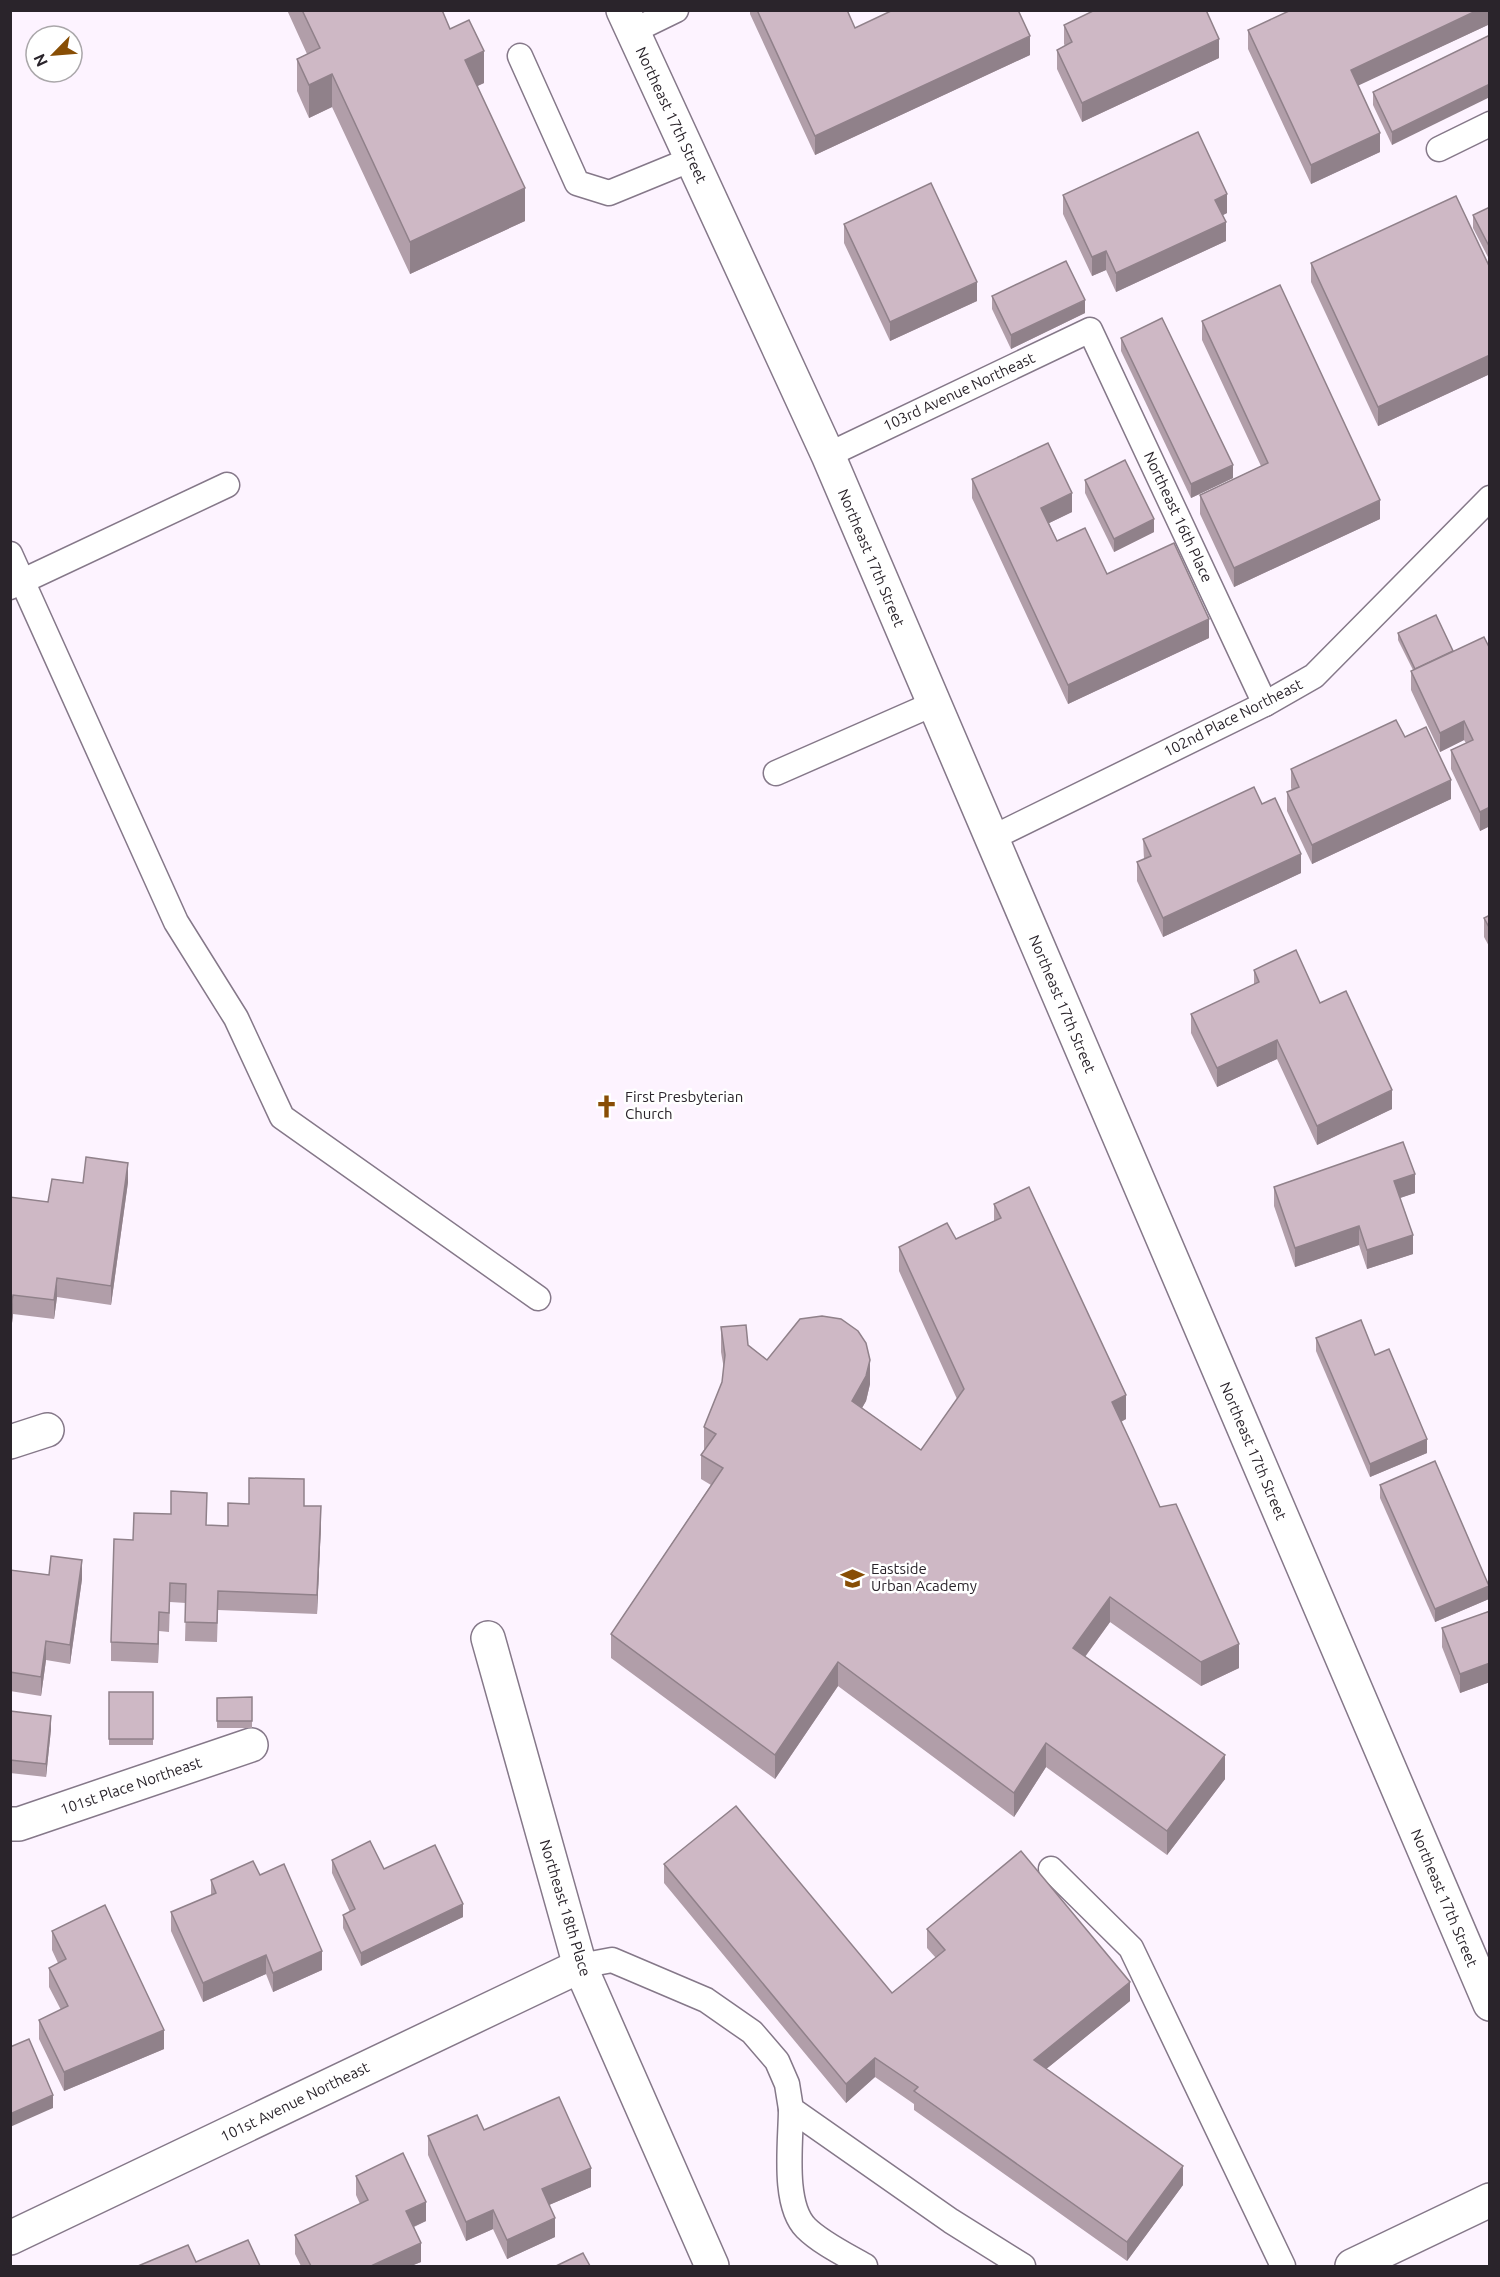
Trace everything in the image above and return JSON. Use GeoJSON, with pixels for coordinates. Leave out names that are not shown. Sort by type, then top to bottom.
{"type":"FeatureCollection","features":[{"type":"Feature","properties":{"kind":"street","name":"Northeast 17th Street"},"geometry":{"type":"LineString","coordinates":[[628,21],[828,455],[1490,2004]]}},
{"type":"Feature","properties":{"kind":"street"},"geometry":{"type":"LineString","coordinates":[[10,1442],[47,1430]]}},
{"type":"Feature","properties":{"kind":"street","name":"Northeast 18th Place"},"geometry":{"type":"LineString","coordinates":[[488,1638],[580,1966],[712,2266]]}},
{"type":"Feature","properties":{"kind":"street","name":"101st Place Northeast"},"geometry":{"type":"LineString","coordinates":[[10,1824],[19,1824],[251,1745]]}},
{"type":"Feature","properties":{"kind":"street","name":"101st Avenue Northeast"},"geometry":{"type":"LineString","coordinates":[[10,2238],[580,1966]]}},
{"type":"Feature","properties":{"kind":"street"},"geometry":{"type":"LineString","coordinates":[[1352,2266],[1490,2200]]}},
{"type":"Feature","properties":{"kind":"lane"},"geometry":{"type":"LineString","coordinates":[[628,21],[676,10]]}},
{"type":"Feature","properties":{"kind":"lane"},"geometry":{"type":"LineString","coordinates":[[520,56],[577,183],[609,193],[692,159]]}},
{"type":"Feature","properties":{"kind":"lane"},"geometry":{"type":"LineString","coordinates":[[1439,149],[1490,124]]}},
{"type":"Feature","properties":{"kind":"lane","name":"103rd Avenue Northeast"},"geometry":{"type":"LineString","coordinates":[[828,455],[1090,330]]}},
{"type":"Feature","properties":{"kind":"lane","name":"Northeast 16th Place"},"geometry":{"type":"LineString","coordinates":[[1090,330],[1265,704]]}},
{"type":"Feature","properties":{"kind":"lane"},"geometry":{"type":"LineString","coordinates":[[17,584],[227,485]]}},
{"type":"Feature","properties":{"kind":"lane","name":"102nd Place Northeast"},"geometry":{"type":"LineString","coordinates":[[992,838],[1265,704],[1314,676],[1490,498]]}},
{"type":"Feature","properties":{"kind":"lane"},"geometry":{"type":"LineString","coordinates":[[10,554],[17,584],[176,922],[236,1018],[282,1118],[538,1298]]}},
{"type":"Feature","properties":{"kind":"lane"},"geometry":{"type":"LineString","coordinates":[[776,773],[933,704]]}},
{"type":"Feature","properties":{"kind":"lane"},"geometry":{"type":"LineString","coordinates":[[1051,1869],[1131,1948],[1283,2266]]}},
{"type":"Feature","properties":{"kind":"lane"},"geometry":{"type":"LineString","coordinates":[[580,1966],[612,1960],[715,2006],[752,2032],[777,2061],[787,2084],[791,2109],[791,2187],[795,2212],[806,2228],[864,2266]]}},
{"type":"Feature","properties":{"kind":"lane"},"geometry":{"type":"LineString","coordinates":[[791,2109],[951,2221],[1023,2266]]}},
{"type":"Feature","properties":{"kind":"building"},"geometry":{"type":"Polygon","coordinates":[[[302,10],[442,10],[450,29],[469,20],[484,51],[465,60],[525,188],[410,242],[332,74],[309,85],[297,59],[320,48],[302,10]]]}},
{"type":"Feature","properties":{"kind":"building"},"geometry":{"type":"Polygon","coordinates":[[[757,10],[847,10],[855,28],[893,10],[1018,10],[1030,36],[815,136],[757,10]]]}},
{"type":"Feature","properties":{"kind":"building"},"geometry":{"type":"Polygon","coordinates":[[[1095,10],[1206,10],[1219,39],[1082,103],[1057,50],[1072,42],[1064,25],[1095,10]]]}},
{"type":"Feature","properties":{"kind":"building"},"geometry":{"type":"Polygon","coordinates":[[[1291,10],[1478,10],[1351,70],[1380,133],[1311,165],[1248,30],[1291,10]]]}},
{"type":"Feature","properties":{"kind":"building"},"geometry":{"type":"Polygon","coordinates":[[[1490,35],[1490,84],[1392,132],[1373,92],[1490,35]]]}},
{"type":"Feature","properties":{"kind":"building"},"geometry":{"type":"Polygon","coordinates":[[[1198,132],[1227,194],[1215,200],[1226,222],[1116,273],[1106,251],[1092,257],[1063,195],[1198,132]]]}},
{"type":"Feature","properties":{"kind":"building"},"geometry":{"type":"Polygon","coordinates":[[[931,183],[977,282],[890,322],[844,224],[931,183]]]}},
{"type":"Feature","properties":{"kind":"building"},"geometry":{"type":"Polygon","coordinates":[[[1456,196],[1490,268],[1490,355],[1378,407],[1311,263],[1456,196]]]}},
{"type":"Feature","properties":{"kind":"building"},"geometry":{"type":"Polygon","coordinates":[[[1490,207],[1490,248],[1473,215],[1490,207]]]}},
{"type":"Feature","properties":{"kind":"building"},"geometry":{"type":"Polygon","coordinates":[[[1066,261],[1085,300],[1011,335],[992,296],[1066,261]]]}},
{"type":"Feature","properties":{"kind":"building"},"geometry":{"type":"Polygon","coordinates":[[[1280,285],[1380,500],[1234,568],[1200,495],[1268,463],[1202,321],[1280,285]]]}},
{"type":"Feature","properties":{"kind":"building"},"geometry":{"type":"Polygon","coordinates":[[[1162,318],[1233,465],[1191,484],[1121,338],[1162,318]]]}},
{"type":"Feature","properties":{"kind":"building"},"geometry":{"type":"Polygon","coordinates":[[[1048,443],[1072,493],[1041,508],[1057,541],[1085,528],[1107,574],[1174,543],[1209,619],[1068,685],[972,479],[1048,443]]]}},
{"type":"Feature","properties":{"kind":"building"},"geometry":{"type":"Polygon","coordinates":[[[1125,460],[1154,519],[1114,539],[1085,480],[1125,460]]]}},
{"type":"Feature","properties":{"kind":"building"},"geometry":{"type":"Polygon","coordinates":[[[1436,615],[1453,651],[1415,669],[1398,633],[1436,615]]]}},
{"type":"Feature","properties":{"kind":"building"},"geometry":{"type":"Polygon","coordinates":[[[1484,637],[1490,649],[1490,807],[1480,812],[1451,750],[1473,740],[1464,721],[1440,733],[1411,671],[1484,637]]]}},
{"type":"Feature","properties":{"kind":"building"},"geometry":{"type":"Polygon","coordinates":[[[1396,720],[1405,737],[1426,727],[1451,780],[1312,845],[1287,792],[1299,787],[1291,769],[1396,720]]]}},
{"type":"Feature","properties":{"kind":"building"},"geometry":{"type":"Polygon","coordinates":[[[1254,787],[1262,804],[1275,798],[1301,854],[1163,918],[1137,862],[1151,856],[1143,839],[1254,787]]]}},
{"type":"Feature","properties":{"kind":"building"},"geometry":{"type":"Polygon","coordinates":[[[1490,915],[1490,929],[1484,918],[1490,915]]]}},
{"type":"Feature","properties":{"kind":"building"},"geometry":{"type":"Polygon","coordinates":[[[1296,950],[1320,1003],[1346,991],[1392,1090],[1317,1126],[1277,1040],[1217,1068],[1191,1014],[1259,982],[1254,970],[1296,950]]]}},
{"type":"Feature","properties":{"kind":"building"},"geometry":{"type":"Polygon","coordinates":[[[1403,1142],[1415,1174],[1394,1181],[1413,1235],[1367,1250],[1359,1226],[1295,1248],[1274,1187],[1403,1142]]]}},
{"type":"Feature","properties":{"kind":"building"},"geometry":{"type":"Polygon","coordinates":[[[86,1157],[128,1163],[111,1286],[57,1278],[54,1300],[13,1295],[10,1313],[10,1197],[48,1202],[52,1179],[83,1183],[86,1157]]]}},
{"type":"Feature","properties":{"kind":"building"},"geometry":{"type":"Polygon","coordinates":[[[1029,1187],[1126,1395],[1112,1402],[1160,1507],[1176,1504],[1239,1644],[1201,1662],[1110,1597],[1073,1648],[1225,1755],[1167,1831],[1046,1743],[1014,1793],[838,1662],[775,1755],[611,1634],[723,1468],[701,1455],[716,1434],[704,1427],[722,1382],[725,1355],[721,1327],[746,1325],[748,1345],[767,1360],[800,1319],[822,1316],[841,1319],[858,1331],[866,1343],[870,1360],[866,1376],[852,1401],[921,1450],[964,1389],[899,1247],[947,1223],[956,1239],[1001,1218],[994,1204],[1029,1187]]]}},
{"type":"Feature","properties":{"kind":"building"},"geometry":{"type":"Polygon","coordinates":[[[1361,1320],[1375,1355],[1389,1349],[1427,1439],[1370,1464],[1316,1338],[1361,1320]]]}},
{"type":"Feature","properties":{"kind":"building"},"geometry":{"type":"Polygon","coordinates":[[[1435,1461],[1489,1586],[1435,1609],[1380,1485],[1435,1461]]]}},
{"type":"Feature","properties":{"kind":"building"},"geometry":{"type":"Polygon","coordinates":[[[249,1478],[304,1479],[304,1506],[321,1506],[317,1595],[218,1591],[217,1623],[185,1622],[186,1584],[170,1583],[169,1613],[159,1612],[158,1644],[111,1642],[114,1539],[133,1540],[134,1513],[171,1514],[171,1491],[207,1493],[206,1525],[228,1526],[228,1503],[249,1504],[249,1478]]]}},
{"type":"Feature","properties":{"kind":"building"},"geometry":{"type":"Polygon","coordinates":[[[51,1556],[82,1560],[70,1645],[46,1641],[41,1677],[10,1672],[10,1570],[49,1575],[51,1556]]]}},
{"type":"Feature","properties":{"kind":"building"},"geometry":{"type":"Polygon","coordinates":[[[1490,1611],[1490,1663],[1460,1674],[1442,1628],[1490,1611]]]}},
{"type":"Feature","properties":{"kind":"building"},"geometry":{"type":"Polygon","coordinates":[[[109,1692],[153,1692],[153,1739],[109,1739],[109,1692]]]}},
{"type":"Feature","properties":{"kind":"building"},"geometry":{"type":"Polygon","coordinates":[[[252,1697],[252,1721],[217,1721],[217,1698],[252,1697]]]}},
{"type":"Feature","properties":{"kind":"building"},"geometry":{"type":"Polygon","coordinates":[[[10,1711],[51,1716],[46,1764],[10,1760],[10,1711]]]}},
{"type":"Feature","properties":{"kind":"building"},"geometry":{"type":"Polygon","coordinates":[[[736,1806],[892,1993],[945,1950],[927,1929],[1021,1851],[1130,1982],[1034,2060],[1183,2166],[1127,2242],[914,2091],[918,2087],[875,2058],[846,2084],[664,1864],[736,1806]]]}},
{"type":"Feature","properties":{"kind":"building"},"geometry":{"type":"Polygon","coordinates":[[[370,1841],[384,1869],[435,1845],[463,1904],[361,1953],[343,1915],[355,1909],[332,1860],[370,1841]]]}},
{"type":"Feature","properties":{"kind":"building"},"geometry":{"type":"Polygon","coordinates":[[[253,1861],[260,1875],[284,1864],[322,1951],[273,1973],[266,1955],[203,1983],[171,1912],[216,1893],[211,1880],[253,1861]]]}},
{"type":"Feature","properties":{"kind":"building"},"geometry":{"type":"Polygon","coordinates":[[[105,1905],[164,2030],[64,2072],[39,2020],[68,2006],[49,1968],[66,1959],[52,1931],[105,1905]]]}},
{"type":"Feature","properties":{"kind":"building"},"geometry":{"type":"Polygon","coordinates":[[[29,2039],[53,2095],[10,2114],[10,2047],[29,2039]]]}},
{"type":"Feature","properties":{"kind":"building"},"geometry":{"type":"Polygon","coordinates":[[[559,2097],[591,2168],[542,2189],[555,2218],[507,2240],[493,2210],[466,2222],[428,2136],[477,2115],[484,2130],[559,2097]]]}},
{"type":"Feature","properties":{"kind":"building"},"geometry":{"type":"Polygon","coordinates":[[[403,2153],[426,2202],[406,2211],[421,2243],[371,2266],[311,2266],[295,2235],[368,2200],[356,2176],[403,2153]]]}},
{"type":"Feature","properties":{"kind":"building"},"geometry":{"type":"Polygon","coordinates":[[[248,2240],[260,2266],[138,2266],[188,2245],[196,2262],[248,2240]]]}},
{"type":"Feature","properties":{"kind":"building"},"geometry":{"type":"Polygon","coordinates":[[[583,2253],[590,2266],[556,2266],[583,2253]]]}},
{"type":"Feature","properties":{"kind":"place","name":"First Presbyterian Church"},"geometry":{"type":"Point","coordinates":[607,1106]}},
{"type":"Feature","properties":{"kind":"place","name":"Eastside Urban Academy"},"geometry":{"type":"Point","coordinates":[853,1578]}}]}
